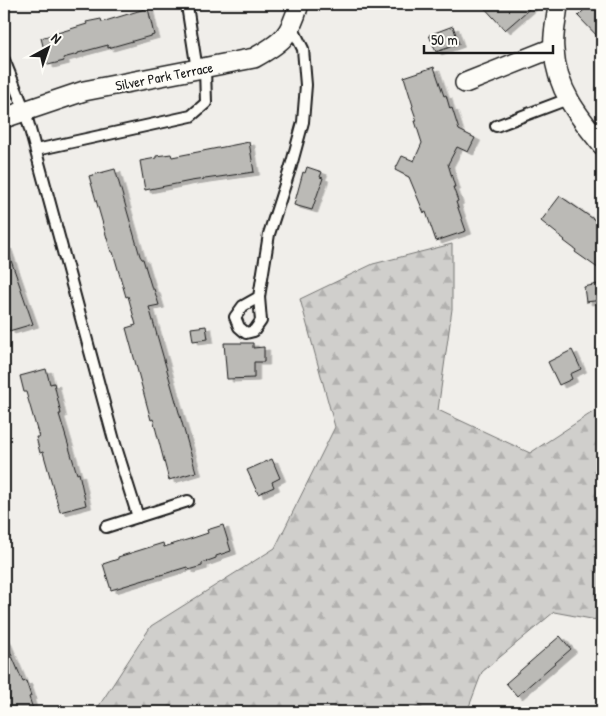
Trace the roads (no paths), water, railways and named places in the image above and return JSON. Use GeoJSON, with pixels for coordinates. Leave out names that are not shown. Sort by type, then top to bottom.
{"type":"FeatureCollection","features":[{"type":"Feature","properties":{"kind":"street","name":"Silver Park Terrace"},"geometry":{"type":"LineString","coordinates":[[4,118],[84,91],[254,58],[277,45],[292,26],[299,4]]}},
{"type":"Feature","properties":{"kind":"street"},"geometry":{"type":"LineString","coordinates":[[558,4],[553,48],[556,70],[562,89],[568,99],[602,145]]}},
{"type":"Feature","properties":{"kind":"street"},"geometry":{"type":"LineString","coordinates":[[465,83],[553,48]]}},
{"type":"Feature","properties":{"kind":"lane"},"geometry":{"type":"LineString","coordinates":[[36,150],[191,116],[206,103],[201,69],[188,12]]}},
{"type":"Feature","properties":{"kind":"lane"},"geometry":{"type":"LineString","coordinates":[[259,297],[269,234],[303,122],[306,85],[303,49],[292,26]]}},
{"type":"Feature","properties":{"kind":"lane"},"geometry":{"type":"LineString","coordinates":[[4,60],[25,111],[114,444],[138,517]]}},
{"type":"Feature","properties":{"kind":"lane"},"geometry":{"type":"LineString","coordinates":[[496,126],[568,99]]}},
{"type":"Feature","properties":{"kind":"lane"},"geometry":{"type":"LineString","coordinates":[[106,527],[188,501]]}}]}
